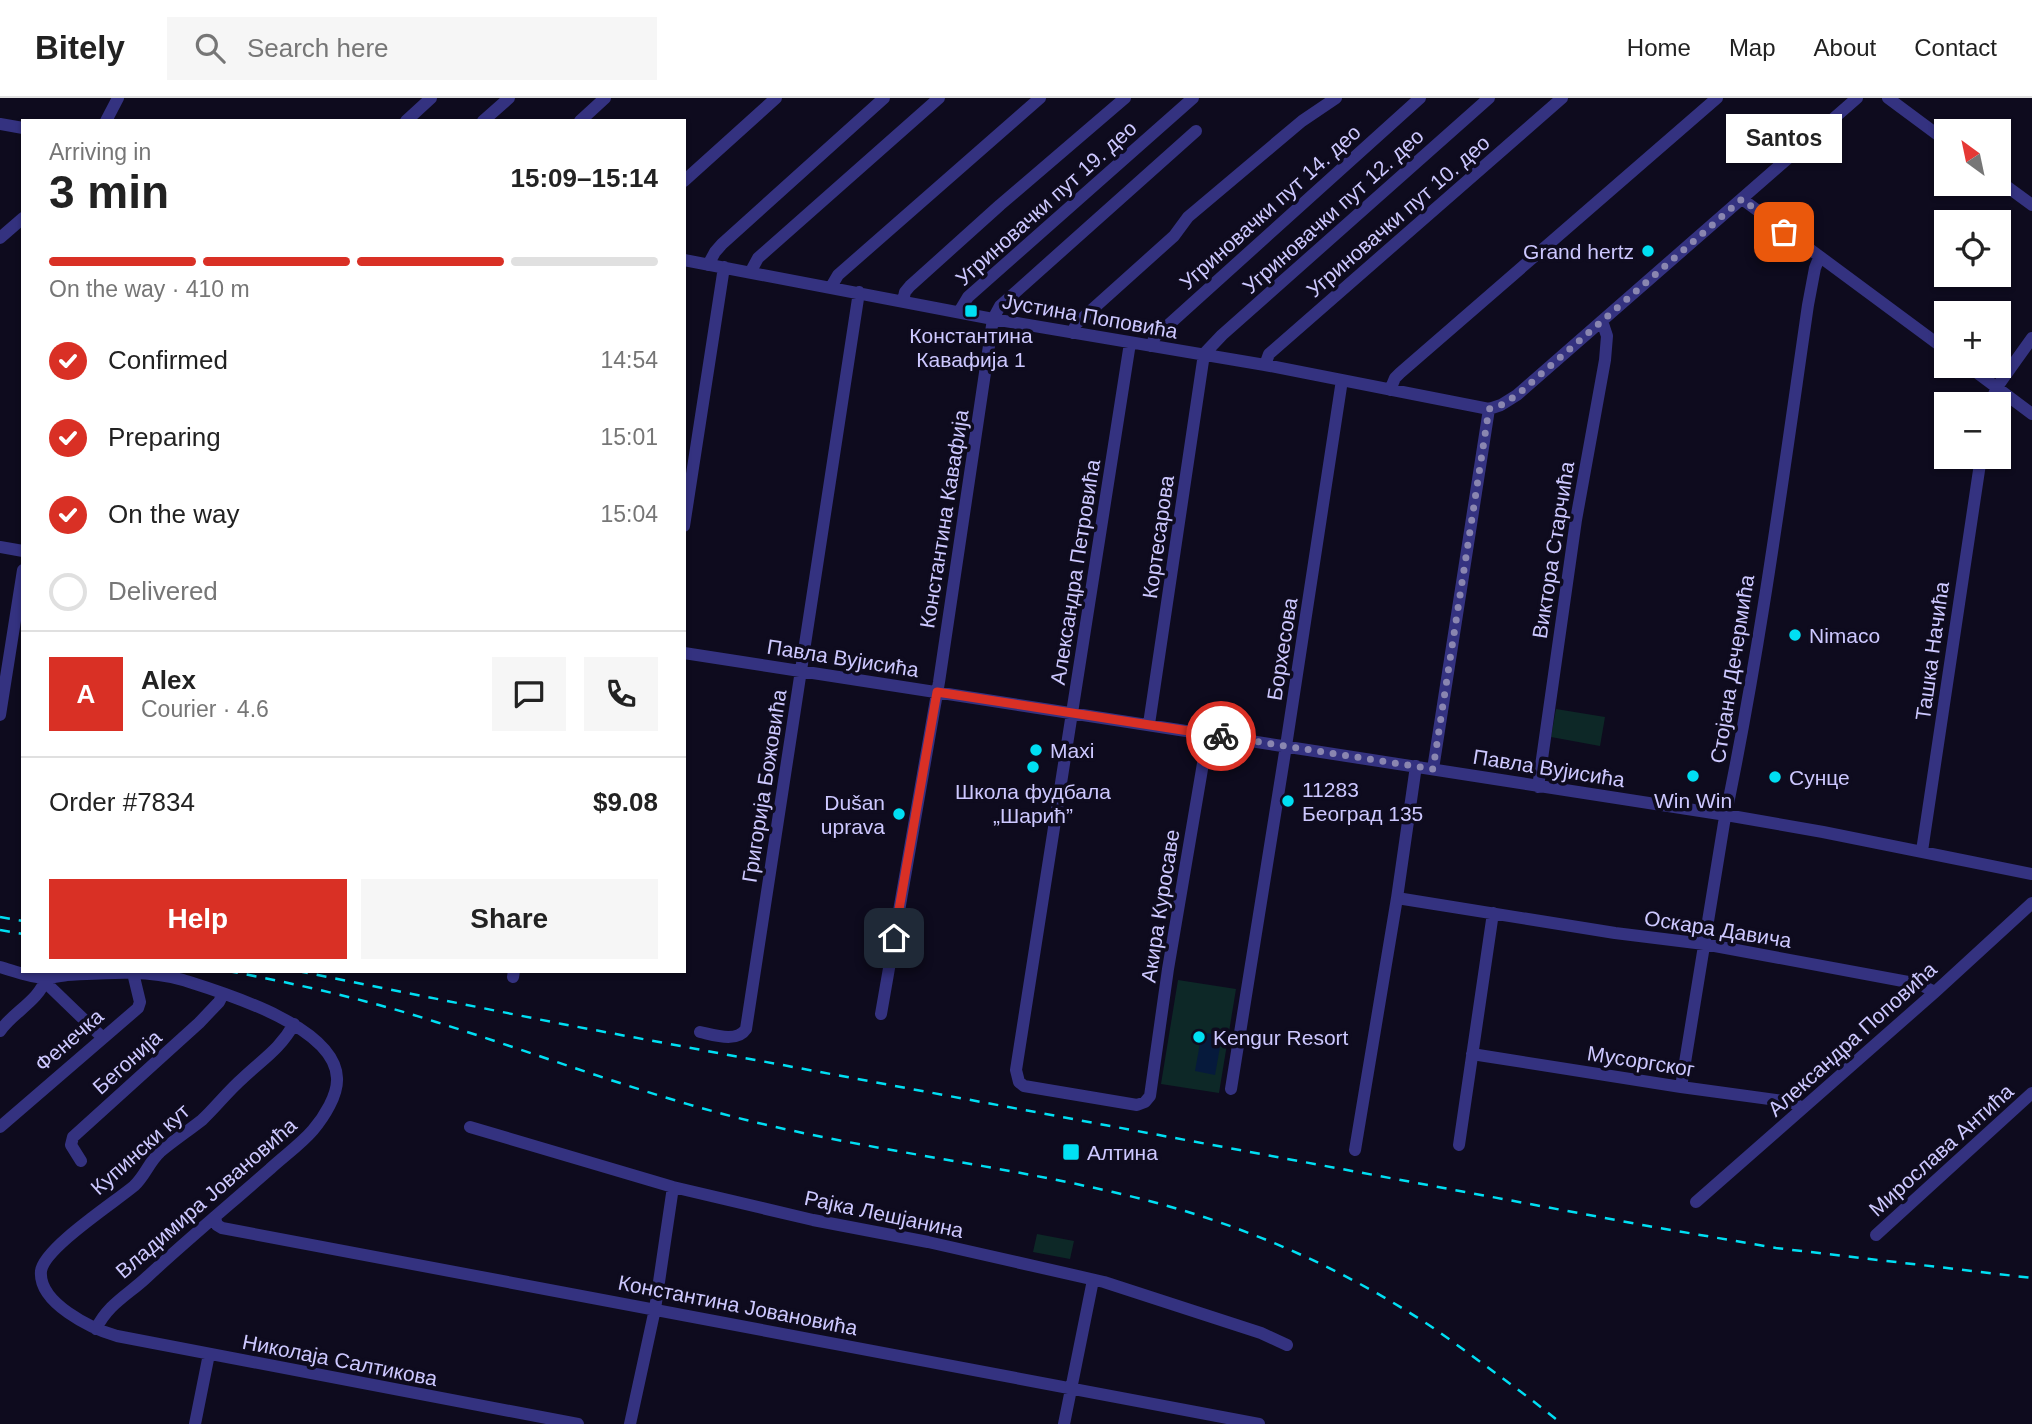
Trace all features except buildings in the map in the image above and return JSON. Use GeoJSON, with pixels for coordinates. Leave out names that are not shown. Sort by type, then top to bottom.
{"type":"FeatureCollection","features":[{"type":"Feature","properties":{"kind":"street"},"geometry":{"type":"LineString","coordinates":[[107,119],[118,98]]}},
{"type":"Feature","properties":{"kind":"street"},"geometry":{"type":"LineString","coordinates":[[408,119],[431,98]]}},
{"type":"Feature","properties":{"kind":"street"},"geometry":{"type":"LineString","coordinates":[[485,119],[509,98]]}},
{"type":"Feature","properties":{"kind":"street"},"geometry":{"type":"LineString","coordinates":[[582,119],[605,98]]}},
{"type":"Feature","properties":{"kind":"street"},"geometry":{"type":"LineString","coordinates":[[686,178],[776,98]]}},
{"type":"Feature","properties":{"kind":"street"},"geometry":{"type":"LineString","coordinates":[[708,265],[722,244],[884,98]]}},
{"type":"Feature","properties":{"kind":"street"},"geometry":{"type":"LineString","coordinates":[[751,271],[758,258],[939,98]]}},
{"type":"Feature","properties":{"kind":"street"},"geometry":{"type":"LineString","coordinates":[[831,287],[838,275],[1040,98]]}},
{"type":"Feature","properties":{"kind":"street"},"geometry":{"type":"LineString","coordinates":[[903,301],[906,289],[1125,98]]}},
{"type":"Feature","properties":{"kind":"street","name":"Угриновачки пут 19. део"},"geometry":{"type":"LineString","coordinates":[[959,312],[968,298],[1193,98]]}},
{"type":"Feature","properties":{"kind":"street"},"geometry":{"type":"LineString","coordinates":[[1073,332],[1076,324],[1174,236],[1188,216],[1302,121],[1336,98]]}},
{"type":"Feature","properties":{"kind":"street","name":"Угриновачки пут 14. део"},"geometry":{"type":"LineString","coordinates":[[1151,346],[1155,337],[1420,98]]}},
{"type":"Feature","properties":{"kind":"street","name":"Угриновачки пут 12. део"},"geometry":{"type":"LineString","coordinates":[[1204,354],[1222,335],[1489,98]]}},
{"type":"Feature","properties":{"kind":"street","name":"Угриновачки пут 10. део"},"geometry":{"type":"LineString","coordinates":[[1265,365],[1269,354],[1562,98]]}},
{"type":"Feature","properties":{"kind":"street"},"geometry":{"type":"LineString","coordinates":[[1390,390],[1400,373],[1717,98]]}},
{"type":"Feature","properties":{"kind":"street"},"geometry":{"type":"LineString","coordinates":[[1433,769],[1489,409],[1517,395],[1857,98]]}},
{"type":"Feature","properties":{"kind":"street"},"geometry":{"type":"LineString","coordinates":[[1888,98],[1934,132]]}},
{"type":"Feature","properties":{"kind":"street"},"geometry":{"type":"LineString","coordinates":[[0,124],[21,128]]}},
{"type":"Feature","properties":{"kind":"street"},"geometry":{"type":"LineString","coordinates":[[993,319],[1000,306],[1196,131]]}},
{"type":"Feature","properties":{"kind":"street"},"geometry":{"type":"LineString","coordinates":[[2011,190],[2032,205]]}},
{"type":"Feature","properties":{"kind":"street"},"geometry":{"type":"LineString","coordinates":[[1742,199],[1934,341]]}},
{"type":"Feature","properties":{"kind":"street"},"geometry":{"type":"LineString","coordinates":[[0,238],[21,220]]}},
{"type":"Feature","properties":{"kind":"street","name":"Стојана Дечермића"},"geometry":{"type":"LineString","coordinates":[[1681,1087],[1757,638],[1808,305],[1819,258]]}},
{"type":"Feature","properties":{"kind":"street","name":"Јустина Поповића"},"geometry":{"type":"LineString","coordinates":[[686,260],[993,319],[1265,365],[1489,409]]}},
{"type":"Feature","properties":{"kind":"street"},"geometry":{"type":"LineString","coordinates":[[686,514],[724,267]]}},
{"type":"Feature","properties":{"kind":"street","name":"Григорија Божовића"},"geometry":{"type":"LineString","coordinates":[[699,1032],[735,1037],[746,1029],[859,292]]}},
{"type":"Feature","properties":{"kind":"street","name":"Константина Кавафија"},"geometry":{"type":"LineString","coordinates":[[881,1014],[937,692],[993,319]]}},
{"type":"Feature","properties":{"kind":"street","name":"Виктора Старчића"},"geometry":{"type":"LineString","coordinates":[[1538,787],[1576,520],[1605,360],[1607,332],[1602,321]]}},
{"type":"Feature","properties":{"kind":"street"},"geometry":{"type":"LineString","coordinates":[[1995,392],[2032,338]]}},
{"type":"Feature","properties":{"kind":"street","name":"Александра Петровића"},"geometry":{"type":"LineString","coordinates":[[1130,343],[1018,1056],[1017,1077],[1024,1086],[1137,1105],[1150,1096],[1152,1083]]}},
{"type":"Feature","properties":{"kind":"street","name":"Кортесарова"},"geometry":{"type":"LineString","coordinates":[[1150,724],[1204,354]]}},
{"type":"Feature","properties":{"kind":"street"},"geometry":{"type":"LineString","coordinates":[[1985,378],[2032,414]]}},
{"type":"Feature","properties":{"kind":"street","name":"Борхесова"},"geometry":{"type":"LineString","coordinates":[[1231,1089],[1342,380]]}},
{"type":"Feature","properties":{"kind":"street","name":"Ташка Начића"},"geometry":{"type":"LineString","coordinates":[[1922,851],[1979,469]]}},
{"type":"Feature","properties":{"kind":"street"},"geometry":{"type":"LineString","coordinates":[[0,547],[21,551]]}},
{"type":"Feature","properties":{"kind":"street"},"geometry":{"type":"LineString","coordinates":[[0,715],[21,583]]}},
{"type":"Feature","properties":{"kind":"street","name":"Павла Вујисића"},"geometry":{"type":"LineString","coordinates":[[686,653],[1726,815],[2032,874]]}},
{"type":"Feature","properties":{"kind":"street","name":"Акира Куросаве"},"geometry":{"type":"LineString","coordinates":[[1152,1083],[1168,970],[1208,734]]}},
{"type":"Feature","properties":{"kind":"street"},"geometry":{"type":"LineString","coordinates":[[1355,1150],[1416,766]]}},
{"type":"Feature","properties":{"kind":"street","name":"Оскара Давича"},"geometry":{"type":"LineString","coordinates":[[1397,898],[1615,933],[1704,944],[1919,984],[1934,992]]}},
{"type":"Feature","properties":{"kind":"street","name":"Александра Поповића"},"geometry":{"type":"LineString","coordinates":[[1696,1202],[2032,903]]}},
{"type":"Feature","properties":{"kind":"street"},"geometry":{"type":"LineString","coordinates":[[1459,1145],[1493,913]]}},
{"type":"Feature","properties":{"kind":"street"},"geometry":{"type":"LineString","coordinates":[[0,967],[21,973]]}},
{"type":"Feature","properties":{"kind":"street"},"geometry":{"type":"LineString","coordinates":[[21,973],[46,980],[102,1037]]}},
{"type":"Feature","properties":{"kind":"street","name":"Фенечка"},"geometry":{"type":"LineString","coordinates":[[0,1127],[139,1005],[139,993],[133,973]]}},
{"type":"Feature","properties":{"kind":"street","name":"Владимира Јовановића"},"geometry":{"type":"LineString","coordinates":[[46,980],[153,973],[223,994],[294,1024],[319,1043],[330,1059],[337,1077],[332,1098],[322,1118],[304,1139],[107,1310],[96,1329]]}},
{"type":"Feature","properties":{"kind":"street"},"geometry":{"type":"LineString","coordinates":[[0,1031],[11,1017],[38,993],[46,980]]}},
{"type":"Feature","properties":{"kind":"street","name":"Бегонија"},"geometry":{"type":"LineString","coordinates":[[81,1161],[71,1144],[74,1136],[200,1023],[223,994]]}},
{"type":"Feature","properties":{"kind":"street","name":"Купински кут"},"geometry":{"type":"LineString","coordinates":[[96,1329],[61,1308],[51,1298],[41,1278],[45,1261],[137,1183],[157,1154],[203,1119],[237,1083],[270,1055],[294,1024]]}},
{"type":"Feature","properties":{"kind":"street","name":"Мусоргског"},"geometry":{"type":"LineString","coordinates":[[1472,1054],[1791,1102],[1803,1108]]}},
{"type":"Feature","properties":{"kind":"street","name":"Мирослава Антића"},"geometry":{"type":"LineString","coordinates":[[1876,1235],[2032,1093]]}},
{"type":"Feature","properties":{"kind":"street","name":"Рајка Лешјанина"},"geometry":{"type":"LineString","coordinates":[[470,1127],[673,1187],[1093,1280],[1261,1333],[1287,1345]]}},
{"type":"Feature","properties":{"kind":"street"},"geometry":{"type":"LineString","coordinates":[[630,1424],[655,1309],[673,1187]]}},
{"type":"Feature","properties":{"kind":"street","name":"Константина Јовановића"},"geometry":{"type":"LineString","coordinates":[[215,1219],[217,1225],[222,1228],[1259,1424]]}},
{"type":"Feature","properties":{"kind":"street"},"geometry":{"type":"LineString","coordinates":[[1064,1424],[1093,1280]]}},
{"type":"Feature","properties":{"kind":"street","name":"Николаја Салтикова"},"geometry":{"type":"LineString","coordinates":[[96,1329],[117,1336],[578,1424]]}},
{"type":"Feature","properties":{"kind":"street"},"geometry":{"type":"LineString","coordinates":[[195,1424],[209,1354]]}},
{"type":"Feature","properties":{"kind":"green space"},"geometry":{"type":"Polygon","coordinates":[[[1556,709],[1605,717],[1600,746],[1551,737],[1556,709]]]}},
{"type":"Feature","properties":{"kind":"green space","name":"Kengur Resort"},"geometry":{"type":"Polygon","coordinates":[[[1178,980],[1236,989],[1219,1093],[1161,1084],[1178,980]]]}},
{"type":"Feature","properties":{"kind":"green space"},"geometry":{"type":"Polygon","coordinates":[[[1037,1234],[1074,1241],[1070,1259],[1033,1252],[1037,1234]]]}},
{"type":"Feature","properties":{"kind":"water"},"geometry":{"type":"Polygon","coordinates":[[[1202,1032],[1222,1036],[1215,1075],[1195,1071],[1202,1032]]]}},
{"type":"Feature","properties":{"kind":"railway"},"geometry":{"type":"LineString","coordinates":[[0,917],[21,921]]}},
{"type":"Feature","properties":{"kind":"railway"},"geometry":{"type":"LineString","coordinates":[[0,930],[21,934]]}},
{"type":"Feature","properties":{"kind":"railway"},"geometry":{"type":"LineString","coordinates":[[238,973],[385,1007],[723,1114],[831,1139],[1049,1178],[1157,1203],[1225,1224],[1325,1266],[1388,1299],[1445,1336],[1562,1424]]}},
{"type":"Feature","properties":{"kind":"railway"},"geometry":{"type":"LineString","coordinates":[[308,973],[562,1024],[1648,1226],[1776,1248],[2032,1278]]}},
{"type":"Feature","properties":{"kind":"way so far"},"geometry":{"type":"LineString","coordinates":[[1221,736],[1433,769],[1489,409],[1517,395],[1742,199],[1784,232]]}},
{"type":"Feature","properties":{"kind":"place","name":"Santos"},"geometry":{"type":"Point","coordinates":[1784,232]}},
{"type":"Feature","properties":{"kind":"place","name":"Grand hertz"},"geometry":{"type":"Point","coordinates":[1648,251]}},
{"type":"Feature","properties":{"kind":"place","name":"Константина Кавафија 1"},"geometry":{"type":"Point","coordinates":[971,311]}},
{"type":"Feature","properties":{"kind":"place","name":"Nimaco"},"geometry":{"type":"Point","coordinates":[1795,635]}},
{"type":"Feature","properties":{"kind":"place","name":"Maxi"},"geometry":{"type":"Point","coordinates":[1036,750]}},
{"type":"Feature","properties":{"kind":"place","name":"Школа фудбала „Шарић”"},"geometry":{"type":"Point","coordinates":[1033,767]}},
{"type":"Feature","properties":{"kind":"place","name":"Win Win"},"geometry":{"type":"Point","coordinates":[1693,776]}},
{"type":"Feature","properties":{"kind":"place","name":"Сунце"},"geometry":{"type":"Point","coordinates":[1775,777]}},
{"type":"Feature","properties":{"kind":"place","name":"11283 Београд 135"},"geometry":{"type":"Point","coordinates":[1288,801]}},
{"type":"Feature","properties":{"kind":"place","name":"Dušan uprava"},"geometry":{"type":"Point","coordinates":[899,814]}},
{"type":"Feature","properties":{"kind":"place","name":"Kengur Resort"},"geometry":{"type":"Point","coordinates":[1199,1037]}},
{"type":"Feature","properties":{"kind":"place","name":"Алтина"},"geometry":{"type":"Point","coordinates":[1071,1152]}},
{"type":"Feature","properties":{"kind":"route"},"geometry":{"type":"LineString","coordinates":[[894,938],[937,692],[1221,736]]}}]}
